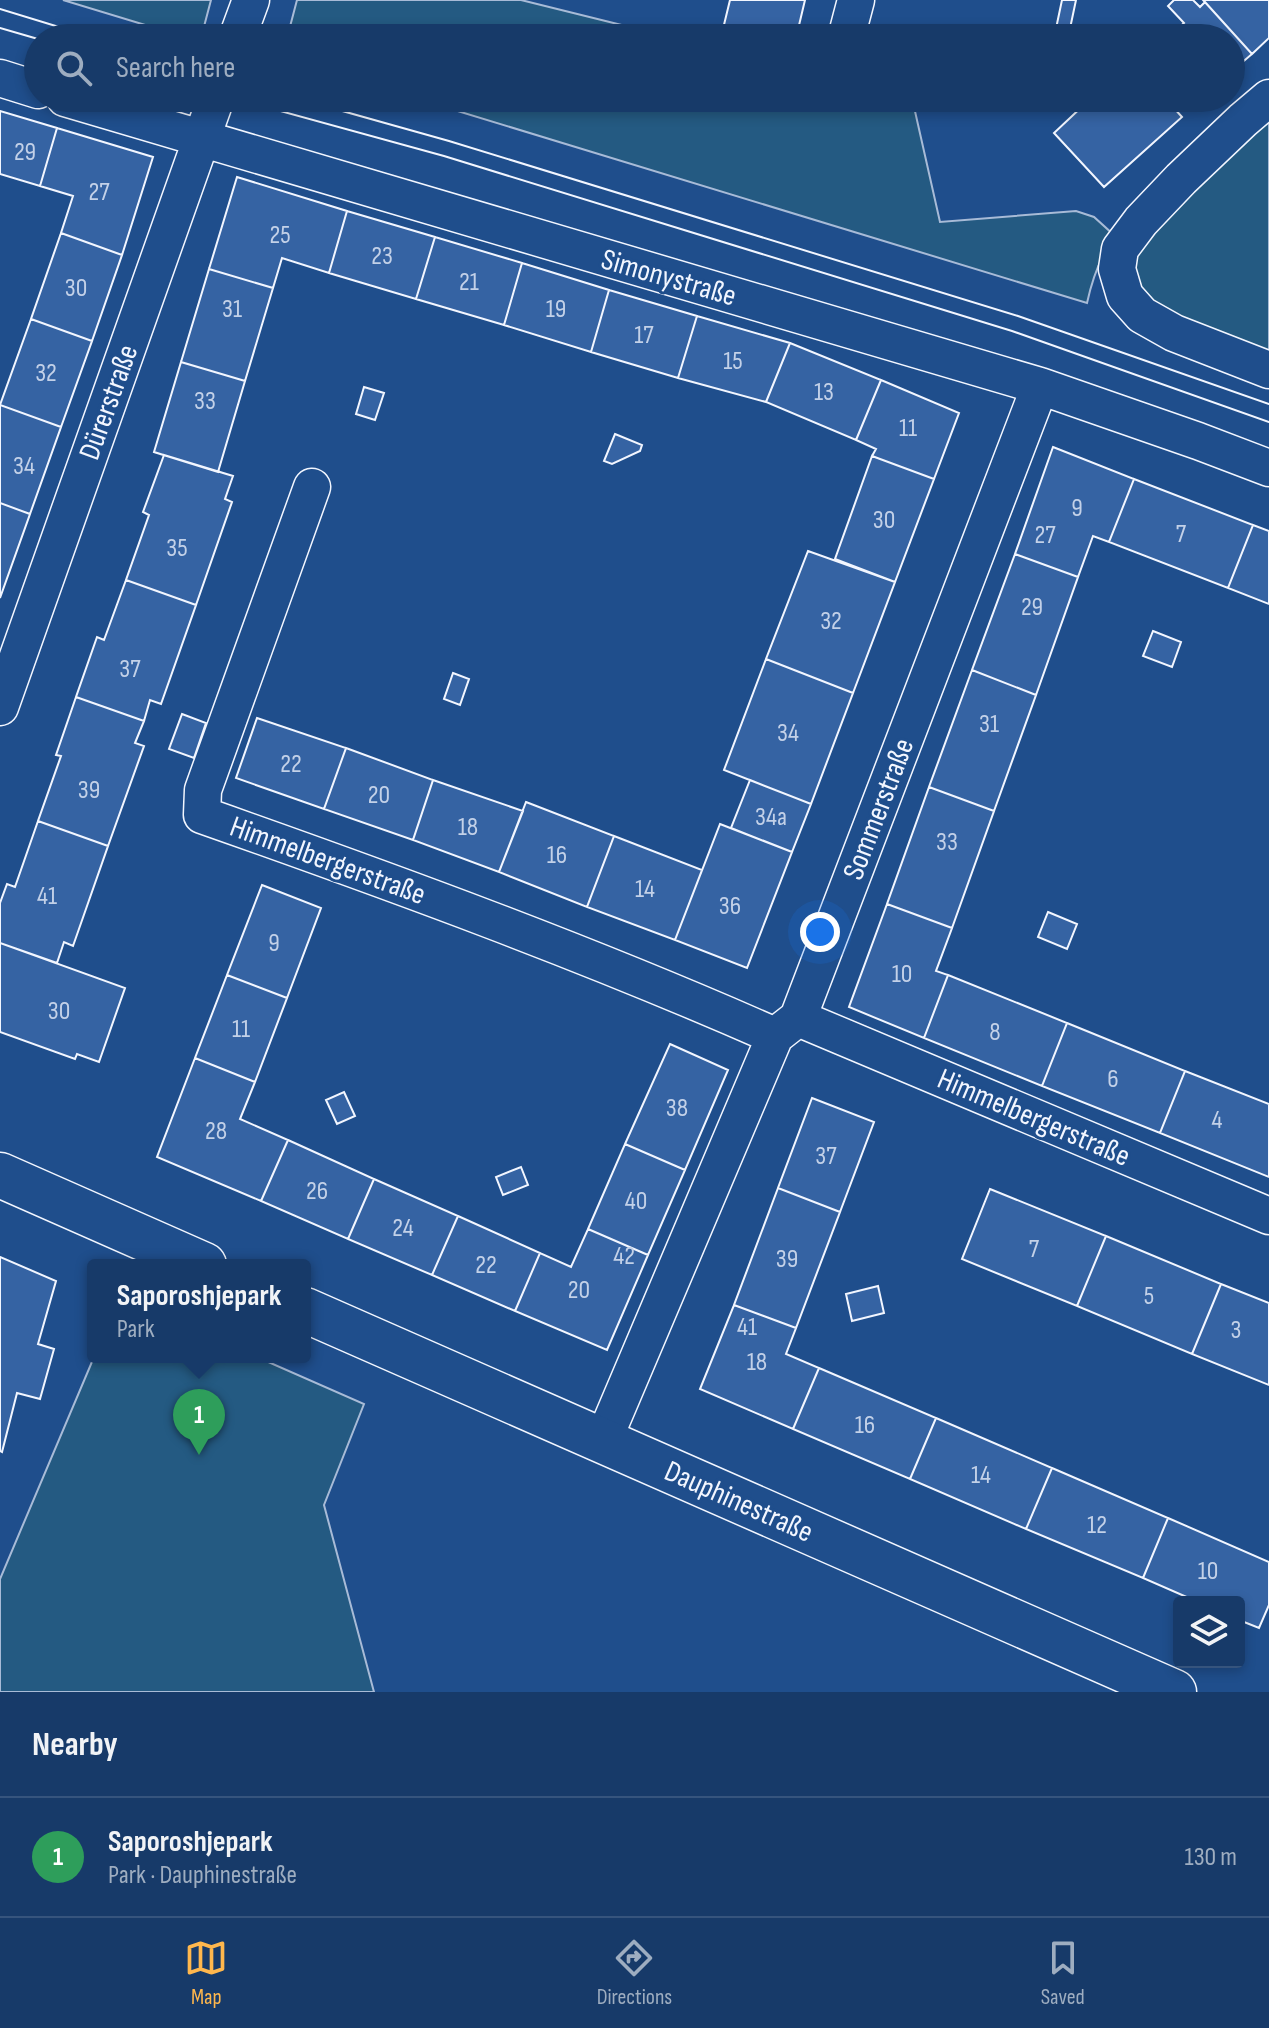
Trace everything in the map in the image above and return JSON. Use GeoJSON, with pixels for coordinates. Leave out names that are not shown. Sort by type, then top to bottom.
{"type":"FeatureCollection","features":[{"type":"Feature","properties":{"kind":"main road"},"geometry":{"type":"LineString","coordinates":[[0,1175],[190,1259]]}},
{"type":"Feature","properties":{"kind":"main road","name":"Dauphinestraße"},"geometry":{"type":"LineString","coordinates":[[311,1313],[1174,1692]]}},
{"type":"Feature","properties":{"kind":"street"},"geometry":{"type":"LineString","coordinates":[[242,24],[251,0]]}},
{"type":"Feature","properties":{"kind":"street"},"geometry":{"type":"LineString","coordinates":[[850,24],[856,0]]}},
{"type":"Feature","properties":{"kind":"street"},"geometry":{"type":"LineString","coordinates":[[0,78],[24,86]]}},
{"type":"Feature","properties":{"kind":"street"},"geometry":{"type":"LineString","coordinates":[[1269,98],[1181,179],[1141,221],[1120,249],[1117,269],[1125,296],[1142,315],[1174,333],[1269,370]]}},
{"type":"Feature","properties":{"kind":"street","name":"Simonystraße"},"geometry":{"type":"LineString","coordinates":[[111,112],[1040,386],[1269,468]]}},
{"type":"Feature","properties":{"kind":"street","name":"Dürerstraße"},"geometry":{"type":"LineString","coordinates":[[0,707],[211,112]]}},
{"type":"Feature","properties":{"kind":"street","name":"Sommerstraße"},"geometry":{"type":"LineString","coordinates":[[603,1441],[786,1027],[1040,386]]}},
{"type":"Feature","properties":{"kind":"street","name":"Himmelbergerstraße"},"geometry":{"type":"LineString","coordinates":[[312,487],[203,790],[202,815],[786,1027],[1269,1216]]}},
{"type":"Feature","properties":{"kind":"shaded area"},"geometry":{"type":"Polygon","coordinates":[[[63,0],[211,0],[205,24],[142,24],[63,0]]]}},
{"type":"Feature","properties":{"kind":"shaded area"},"geometry":{"type":"Polygon","coordinates":[[[297,0],[521,0],[618,24],[291,24],[297,0]]]}},
{"type":"Feature","properties":{"kind":"shaded area"},"geometry":{"type":"Polygon","coordinates":[[[461,112],[915,112],[940,222],[1076,211],[1094,217],[1115,236],[1105,251],[1087,303],[461,112]]]}},
{"type":"Feature","properties":{"kind":"shaded area"},"geometry":{"type":"Polygon","coordinates":[[[1269,121],[1269,355],[1175,321],[1133,291],[1133,256],[1201,180],[1269,121]]]}},
{"type":"Feature","properties":{"kind":"shaded area"},"geometry":{"type":"Polygon","coordinates":[[[91,1363],[271,1363],[364,1404],[324,1505],[374,1692],[0,1692],[0,1579],[91,1363]]]}},
{"type":"Feature","properties":{"kind":"building"},"geometry":{"type":"Polygon","coordinates":[[[730,0],[805,0],[799,24],[724,24],[730,0]]]}},
{"type":"Feature","properties":{"kind":"building"},"geometry":{"type":"Polygon","coordinates":[[[1062,0],[1076,0],[1071,24],[1057,24],[1062,0]]]}},
{"type":"Feature","properties":{"kind":"building"},"geometry":{"type":"Polygon","coordinates":[[[1174,0],[1193,0],[1200,7],[1205,2],[1225,24],[1183,24],[1168,6],[1174,0]]]}},
{"type":"Feature","properties":{"kind":"building"},"geometry":{"type":"Polygon","coordinates":[[[1203,0],[1269,0],[1269,38],[1252,54],[1245,46],[1245,24],[1225,24],[1203,0]]]}},
{"type":"Feature","properties":{"kind":"building"},"geometry":{"type":"Polygon","coordinates":[[[1245,46],[1252,54],[1245,60],[1245,46]]]}},
{"type":"Feature","properties":{"kind":"building"},"geometry":{"type":"Polygon","coordinates":[[[0,111],[57,128],[40,186],[0,174],[0,111]]]}},
{"type":"Feature","properties":{"kind":"building"},"geometry":{"type":"Polygon","coordinates":[[[1076,112],[1178,112],[1182,117],[1104,187],[1054,133],[1076,112]]]}},
{"type":"Feature","properties":{"kind":"building"},"geometry":{"type":"Polygon","coordinates":[[[57,128],[153,157],[122,255],[61,233],[73,196],[40,186],[57,128]]]}},
{"type":"Feature","properties":{"kind":"building"},"geometry":{"type":"Polygon","coordinates":[[[237,177],[347,211],[329,273],[282,258],[273,288],[209,269],[237,177]]]}},
{"type":"Feature","properties":{"kind":"building"},"geometry":{"type":"Polygon","coordinates":[[[347,211],[435,237],[416,299],[329,273],[347,211]]]}},
{"type":"Feature","properties":{"kind":"building"},"geometry":{"type":"Polygon","coordinates":[[[61,233],[122,255],[92,341],[31,319],[61,233]]]}},
{"type":"Feature","properties":{"kind":"building"},"geometry":{"type":"Polygon","coordinates":[[[435,237],[522,263],[504,325],[416,299],[435,237]]]}},
{"type":"Feature","properties":{"kind":"building"},"geometry":{"type":"Polygon","coordinates":[[[522,263],[609,290],[591,352],[504,325],[522,263]]]}},
{"type":"Feature","properties":{"kind":"building"},"geometry":{"type":"Polygon","coordinates":[[[209,269],[273,288],[245,381],[181,362],[209,269]]]}},
{"type":"Feature","properties":{"kind":"building"},"geometry":{"type":"Polygon","coordinates":[[[609,290],[697,316],[678,378],[591,352],[609,290]]]}},
{"type":"Feature","properties":{"kind":"building"},"geometry":{"type":"Polygon","coordinates":[[[697,316],[790,343],[766,402],[678,378],[697,316]]]}},
{"type":"Feature","properties":{"kind":"building"},"geometry":{"type":"Polygon","coordinates":[[[31,319],[92,341],[61,427],[0,405],[31,319]]]}},
{"type":"Feature","properties":{"kind":"building"},"geometry":{"type":"Polygon","coordinates":[[[790,343],[881,380],[856,440],[766,402],[790,343]]]}},
{"type":"Feature","properties":{"kind":"building"},"geometry":{"type":"Polygon","coordinates":[[[181,362],[245,381],[218,472],[154,452],[181,362]]]}},
{"type":"Feature","properties":{"kind":"building"},"geometry":{"type":"Polygon","coordinates":[[[881,380],[959,413],[934,479],[872,456],[876,449],[856,440],[881,380]]]}},
{"type":"Feature","properties":{"kind":"building"},"geometry":{"type":"Polygon","coordinates":[[[364,387],[384,393],[375,420],[356,414],[364,387]]]}},
{"type":"Feature","properties":{"kind":"building"},"geometry":{"type":"Polygon","coordinates":[[[0,405],[61,427],[30,514],[0,503],[0,405]]]}},
{"type":"Feature","properties":{"kind":"building"},"geometry":{"type":"Polygon","coordinates":[[[615,434],[642,445],[640,451],[612,464],[604,461],[615,434]]]}},
{"type":"Feature","properties":{"kind":"building"},"geometry":{"type":"Polygon","coordinates":[[[1053,447],[1134,479],[1109,542],[1093,536],[1078,577],[1015,554],[1053,447]]]}},
{"type":"Feature","properties":{"kind":"building"},"geometry":{"type":"Polygon","coordinates":[[[164,455],[233,476],[225,499],[232,502],[196,605],[126,580],[149,515],[143,512],[164,455]]]}},
{"type":"Feature","properties":{"kind":"building"},"geometry":{"type":"Polygon","coordinates":[[[872,456],[934,479],[895,582],[835,559],[872,456]]]}},
{"type":"Feature","properties":{"kind":"building"},"geometry":{"type":"Polygon","coordinates":[[[1134,479],[1253,525],[1228,588],[1109,542],[1134,479]]]}},
{"type":"Feature","properties":{"kind":"building"},"geometry":{"type":"Polygon","coordinates":[[[0,503],[30,514],[0,598],[0,503]]]}},
{"type":"Feature","properties":{"kind":"building"},"geometry":{"type":"Polygon","coordinates":[[[1253,525],[1269,531],[1269,604],[1228,588],[1253,525]]]}},
{"type":"Feature","properties":{"kind":"building"},"geometry":{"type":"Polygon","coordinates":[[[808,551],[895,582],[853,693],[766,659],[808,551]]]}},
{"type":"Feature","properties":{"kind":"building"},"geometry":{"type":"Polygon","coordinates":[[[1015,554],[1078,577],[1036,695],[972,670],[1015,554]]]}},
{"type":"Feature","properties":{"kind":"building"},"geometry":{"type":"Polygon","coordinates":[[[126,580],[196,605],[161,704],[150,700],[144,721],[76,697],[97,637],[104,640],[126,580]]]}},
{"type":"Feature","properties":{"kind":"building"},"geometry":{"type":"Polygon","coordinates":[[[1153,631],[1181,642],[1172,667],[1143,656],[1153,631]]]}},
{"type":"Feature","properties":{"kind":"building"},"geometry":{"type":"Polygon","coordinates":[[[766,659],[853,693],[811,804],[724,770],[766,659]]]}},
{"type":"Feature","properties":{"kind":"building"},"geometry":{"type":"Polygon","coordinates":[[[972,670],[1036,695],[994,811],[929,787],[972,670]]]}},
{"type":"Feature","properties":{"kind":"building"},"geometry":{"type":"Polygon","coordinates":[[[453,673],[469,679],[460,705],[444,699],[453,673]]]}},
{"type":"Feature","properties":{"kind":"building"},"geometry":{"type":"Polygon","coordinates":[[[76,697],[144,721],[135,743],[144,746],[108,846],[38,821],[61,756],[56,755],[76,697]]]}},
{"type":"Feature","properties":{"kind":"building"},"geometry":{"type":"Polygon","coordinates":[[[182,714],[206,723],[194,758],[169,749],[182,714]]]}},
{"type":"Feature","properties":{"kind":"building"},"geometry":{"type":"Polygon","coordinates":[[[257,718],[346,748],[324,809],[236,778],[257,718]]]}},
{"type":"Feature","properties":{"kind":"building"},"geometry":{"type":"Polygon","coordinates":[[[346,748],[433,780],[413,840],[324,809],[346,748]]]}},
{"type":"Feature","properties":{"kind":"building"},"geometry":{"type":"Polygon","coordinates":[[[433,780],[523,811],[499,872],[413,840],[433,780]]]}},
{"type":"Feature","properties":{"kind":"building"},"geometry":{"type":"Polygon","coordinates":[[[750,780],[811,804],[792,852],[731,828],[750,780]]]}},
{"type":"Feature","properties":{"kind":"building"},"geometry":{"type":"Polygon","coordinates":[[[929,787],[994,811],[952,928],[887,904],[929,787]]]}},
{"type":"Feature","properties":{"kind":"building"},"geometry":{"type":"Polygon","coordinates":[[[526,802],[614,836],[587,907],[499,872],[526,802]]]}},
{"type":"Feature","properties":{"kind":"building"},"geometry":{"type":"Polygon","coordinates":[[[38,821],[108,846],[73,946],[64,942],[57,963],[0,943],[0,903],[7,884],[15,887],[38,821]]]}},
{"type":"Feature","properties":{"kind":"building"},"geometry":{"type":"Polygon","coordinates":[[[720,824],[792,852],[747,968],[675,940],[720,824]]]}},
{"type":"Feature","properties":{"kind":"building"},"geometry":{"type":"Polygon","coordinates":[[[614,836],[702,870],[675,940],[587,907],[614,836]]]}},
{"type":"Feature","properties":{"kind":"building"},"geometry":{"type":"Polygon","coordinates":[[[262,885],[321,908],[287,998],[227,975],[262,885]]]}},
{"type":"Feature","properties":{"kind":"building"},"geometry":{"type":"Polygon","coordinates":[[[887,904],[952,928],[936,971],[948,975],[924,1038],[849,1007],[887,904]]]}},
{"type":"Feature","properties":{"kind":"building"},"geometry":{"type":"Polygon","coordinates":[[[1048,912],[1077,924],[1067,949],[1038,937],[1048,912]]]}},
{"type":"Feature","properties":{"kind":"building"},"geometry":{"type":"Polygon","coordinates":[[[0,943],[125,988],[99,1062],[77,1054],[75,1059],[0,1032],[0,943]]]}},
{"type":"Feature","properties":{"kind":"building"},"geometry":{"type":"Polygon","coordinates":[[[227,975],[287,998],[255,1082],[195,1058],[227,975]]]}},
{"type":"Feature","properties":{"kind":"building"},"geometry":{"type":"Polygon","coordinates":[[[948,975],[1067,1023],[1042,1086],[924,1038],[948,975]]]}},
{"type":"Feature","properties":{"kind":"building"},"geometry":{"type":"Polygon","coordinates":[[[1067,1023],[1185,1071],[1160,1133],[1042,1086],[1067,1023]]]}},
{"type":"Feature","properties":{"kind":"building"},"geometry":{"type":"Polygon","coordinates":[[[670,1044],[728,1070],[685,1170],[625,1144],[670,1044]]]}},
{"type":"Feature","properties":{"kind":"building"},"geometry":{"type":"Polygon","coordinates":[[[195,1058],[255,1082],[240,1119],[288,1140],[261,1201],[157,1157],[195,1058]]]}},
{"type":"Feature","properties":{"kind":"building"},"geometry":{"type":"Polygon","coordinates":[[[1185,1071],[1269,1104],[1269,1177],[1160,1133],[1185,1071]]]}},
{"type":"Feature","properties":{"kind":"building"},"geometry":{"type":"Polygon","coordinates":[[[344,1092],[355,1116],[337,1124],[326,1100],[344,1092]]]}},
{"type":"Feature","properties":{"kind":"building"},"geometry":{"type":"Polygon","coordinates":[[[812,1098],[874,1122],[840,1212],[778,1188],[812,1098]]]}},
{"type":"Feature","properties":{"kind":"building"},"geometry":{"type":"Polygon","coordinates":[[[288,1140],[374,1179],[348,1239],[261,1201],[288,1140]]]}},
{"type":"Feature","properties":{"kind":"building"},"geometry":{"type":"Polygon","coordinates":[[[625,1144],[685,1170],[648,1255],[588,1229],[625,1144]]]}},
{"type":"Feature","properties":{"kind":"building"},"geometry":{"type":"Polygon","coordinates":[[[521,1167],[528,1185],[503,1195],[496,1177],[521,1167]]]}},
{"type":"Feature","properties":{"kind":"building"},"geometry":{"type":"Polygon","coordinates":[[[374,1179],[458,1216],[432,1275],[348,1239],[374,1179]]]}},
{"type":"Feature","properties":{"kind":"building"},"geometry":{"type":"Polygon","coordinates":[[[778,1188],[840,1212],[796,1328],[734,1305],[778,1188]]]}},
{"type":"Feature","properties":{"kind":"building"},"geometry":{"type":"Polygon","coordinates":[[[990,1189],[1106,1236],[1077,1306],[962,1259],[990,1189]]]}},
{"type":"Feature","properties":{"kind":"building"},"geometry":{"type":"Polygon","coordinates":[[[458,1216],[540,1253],[515,1311],[432,1275],[458,1216]]]}},
{"type":"Feature","properties":{"kind":"building"},"geometry":{"type":"Polygon","coordinates":[[[588,1229],[648,1255],[607,1350],[515,1311],[540,1253],[571,1267],[588,1229]]]}},
{"type":"Feature","properties":{"kind":"building"},"geometry":{"type":"Polygon","coordinates":[[[1106,1236],[1221,1284],[1192,1354],[1077,1306],[1106,1236]]]}},
{"type":"Feature","properties":{"kind":"building"},"geometry":{"type":"Polygon","coordinates":[[[0,1257],[56,1281],[38,1344],[54,1349],[40,1399],[17,1393],[2,1452],[0,1451],[0,1257]]]}},
{"type":"Feature","properties":{"kind":"building"},"geometry":{"type":"Polygon","coordinates":[[[1221,1284],[1269,1303],[1269,1385],[1192,1354],[1221,1284]]]}},
{"type":"Feature","properties":{"kind":"building"},"geometry":{"type":"Polygon","coordinates":[[[878,1286],[884,1313],[852,1321],[846,1294],[878,1286]]]}},
{"type":"Feature","properties":{"kind":"building"},"geometry":{"type":"Polygon","coordinates":[[[734,1305],[796,1328],[786,1354],[819,1368],[793,1429],[700,1389],[734,1305]]]}},
{"type":"Feature","properties":{"kind":"building"},"geometry":{"type":"Polygon","coordinates":[[[819,1368],[936,1418],[910,1479],[793,1429],[819,1368]]]}},
{"type":"Feature","properties":{"kind":"building"},"geometry":{"type":"Polygon","coordinates":[[[936,1418],[1052,1468],[1026,1529],[910,1479],[936,1418]]]}},
{"type":"Feature","properties":{"kind":"building"},"geometry":{"type":"Polygon","coordinates":[[[1052,1468],[1168,1518],[1143,1578],[1026,1529],[1052,1468]]]}},
{"type":"Feature","properties":{"kind":"building"},"geometry":{"type":"Polygon","coordinates":[[[1168,1518],[1269,1562],[1269,1605],[1259,1628],[1245,1622],[1245,1596],[1184,1596],[1143,1578],[1168,1518]]]}},
{"type":"Feature","properties":{"kind":"tram line"},"geometry":{"type":"LineString","coordinates":[[0,9],[49,24]]}},
{"type":"Feature","properties":{"kind":"tram line"},"geometry":{"type":"LineString","coordinates":[[0,28],[24,35]]}},
{"type":"Feature","properties":{"kind":"tram line"},"geometry":{"type":"LineString","coordinates":[[284,112],[444,156],[1012,331],[1269,422]]}},
{"type":"Feature","properties":{"kind":"tram line"},"geometry":{"type":"LineString","coordinates":[[346,112],[1018,316],[1269,404]]}},
{"type":"Feature","properties":{"kind":"place","name":"Saporoshjepark"},"geometry":{"type":"Point","coordinates":[199,1455]}}]}
